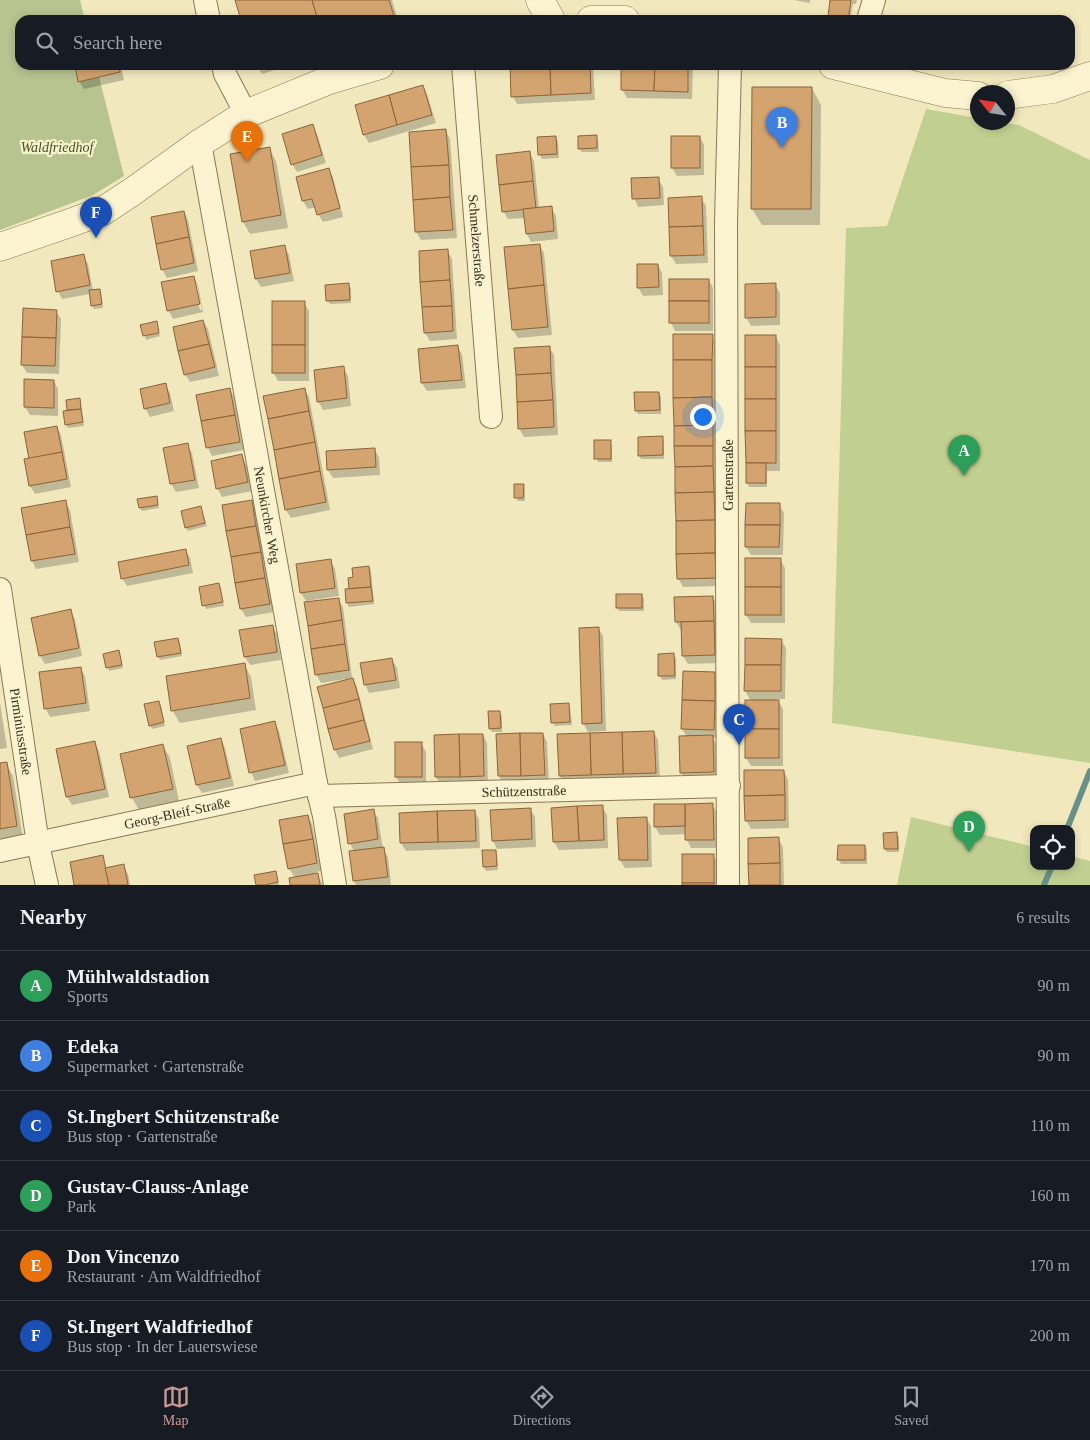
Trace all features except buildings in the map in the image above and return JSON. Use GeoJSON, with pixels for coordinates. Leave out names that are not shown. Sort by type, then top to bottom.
{"type":"FeatureCollection","features":[{"type":"Feature","properties":{"kind":"street"},"geometry":{"type":"LineString","coordinates":[[205,0],[208,15]]}},
{"type":"Feature","properties":{"kind":"street"},"geometry":{"type":"LineString","coordinates":[[540,0],[548,15]]}},
{"type":"Feature","properties":{"kind":"street"},"geometry":{"type":"LineString","coordinates":[[870,15],[874,0]]}},
{"type":"Feature","properties":{"kind":"street"},"geometry":{"type":"LineString","coordinates":[[224,70],[246,114]]}},
{"type":"Feature","properties":{"kind":"street"},"geometry":{"type":"LineString","coordinates":[[0,247],[103,211],[200,143],[246,114],[329,80],[363,70]]}},
{"type":"Feature","properties":{"kind":"street","name":"Schmelzerstraße"},"geometry":{"type":"LineString","coordinates":[[463,70],[490,417]]}},
{"type":"Feature","properties":{"kind":"street","name":"Gartenstraße"},"geometry":{"type":"LineString","coordinates":[[728,885],[726,222],[730,70]]}},
{"type":"Feature","properties":{"kind":"street"},"geometry":{"type":"LineString","coordinates":[[859,70],[945,93],[970,95]]}},
{"type":"Feature","properties":{"kind":"street"},"geometry":{"type":"LineString","coordinates":[[1015,95],[1053,89],[1090,76]]}},
{"type":"Feature","properties":{"kind":"street","name":"Neunkircher Weg"},"geometry":{"type":"LineString","coordinates":[[200,143],[335,885]]}},
{"type":"Feature","properties":{"kind":"street","name":"Pirminiusstraße"},"geometry":{"type":"LineString","coordinates":[[0,589],[6,669],[38,844]]}},
{"type":"Feature","properties":{"kind":"street","name":"Schützenstraße"},"geometry":{"type":"LineString","coordinates":[[318,789],[729,786]]}},
{"type":"Feature","properties":{"kind":"street","name":"Georg-Bleif-Straße"},"geometry":{"type":"LineString","coordinates":[[0,851],[318,789]]}},
{"type":"Feature","properties":{"kind":"street"},"geometry":{"type":"LineString","coordinates":[[38,844],[47,885]]}},
{"type":"Feature","properties":{"kind":"green space","name":"Waldfriedhof"},"geometry":{"type":"Polygon","coordinates":[[[0,0],[80,0],[84,15],[15,15],[15,70],[97,70],[124,176],[93,195],[0,230],[0,0]]]}},
{"type":"Feature","properties":{"kind":"green space"},"geometry":{"type":"Polygon","coordinates":[[[926,109],[970,117],[970,130],[1015,130],[1015,124],[1019,125],[1090,160],[1090,763],[832,723],[846,228],[887,226],[926,109]]]}},
{"type":"Feature","properties":{"kind":"green space"},"geometry":{"type":"Polygon","coordinates":[[[911,817],[1030,846],[1030,870],[1075,870],[1075,857],[1090,861],[1090,885],[897,885],[911,817]]]}},
{"type":"Feature","properties":{"kind":"waterway"},"geometry":{"type":"LineString","coordinates":[[1069,825],[1090,771]]}},
{"type":"Feature","properties":{"kind":"waterway"},"geometry":{"type":"LineString","coordinates":[[1044,885],[1050,870]]}},
{"type":"Feature","properties":{"kind":"place","name":"Edeka"},"geometry":{"type":"Point","coordinates":[782,148]}},
{"type":"Feature","properties":{"kind":"place","name":"Don Vincenzo"},"geometry":{"type":"Point","coordinates":[247,162]}},
{"type":"Feature","properties":{"kind":"place","name":"St.Ingert Waldfriedhof"},"geometry":{"type":"Point","coordinates":[96,238]}},
{"type":"Feature","properties":{"kind":"place","name":"Mühlwaldstadion"},"geometry":{"type":"Point","coordinates":[964,476]}},
{"type":"Feature","properties":{"kind":"place","name":"St.Ingbert Schützenstraße"},"geometry":{"type":"Point","coordinates":[739,745]}},
{"type":"Feature","properties":{"kind":"place","name":"Gustav-Clauss-Anlage"},"geometry":{"type":"Point","coordinates":[969,852]}}]}
